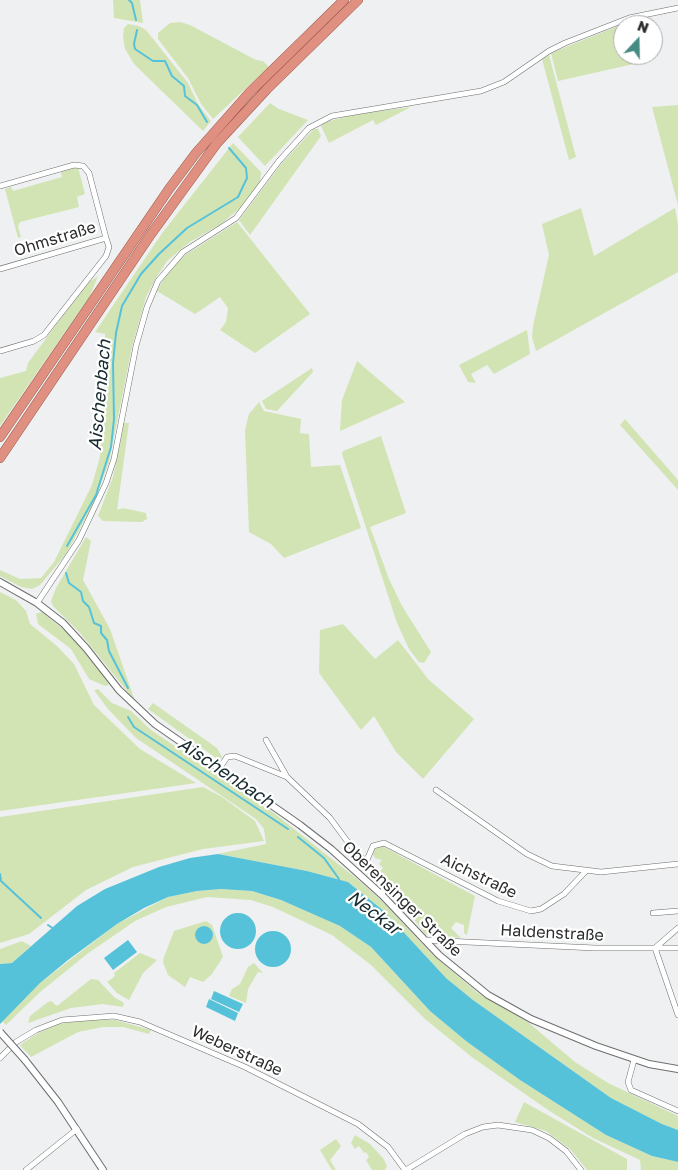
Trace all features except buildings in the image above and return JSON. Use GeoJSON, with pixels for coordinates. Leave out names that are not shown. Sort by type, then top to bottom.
{"type":"FeatureCollection","features":[{"type":"Feature","properties":{"kind":"highway"},"geometry":{"type":"LineString","coordinates":[[0,438],[169,189],[196,153],[250,92],[344,0]]}},
{"type":"Feature","properties":{"kind":"highway"},"geometry":{"type":"LineString","coordinates":[[0,458],[145,242],[212,149],[266,89],[358,0]]}},
{"type":"Feature","properties":{"kind":"street"},"geometry":{"type":"LineString","coordinates":[[36,603],[79,540],[106,482],[114,460],[136,346],[147,307],[158,280],[183,252],[236,218],[279,161],[309,128],[332,116],[481,91],[504,82],[549,51],[565,43],[629,18],[678,8]]}},
{"type":"Feature","properties":{"kind":"street","name":"Ohmstraße"},"geometry":{"type":"LineString","coordinates":[[0,186],[74,165],[83,166],[89,173],[106,238],[0,269]]}},
{"type":"Feature","properties":{"kind":"street"},"geometry":{"type":"LineString","coordinates":[[0,350],[34,341],[44,335],[106,256],[109,247],[106,238]]}},
{"type":"Feature","properties":{"kind":"street","name":"Oberensinger Straße"},"geometry":{"type":"LineString","coordinates":[[0,582],[36,603],[76,636],[119,690],[139,711],[300,824],[382,895],[424,940],[471,983],[511,1009],[556,1030],[634,1060],[678,1068]]}},
{"type":"Feature","properties":{"kind":"street"},"geometry":{"type":"LineString","coordinates":[[266,740],[287,777],[330,818],[385,884],[382,895]]}},
{"type":"Feature","properties":{"kind":"street"},"geometry":{"type":"LineString","coordinates":[[219,768],[227,757],[235,756],[287,777]]}},
{"type":"Feature","properties":{"kind":"street"},"geometry":{"type":"LineString","coordinates":[[436,790],[535,859],[552,866],[585,872],[628,871],[678,864]]}},
{"type":"Feature","properties":{"kind":"street","name":"Aichstraße"},"geometry":{"type":"LineString","coordinates":[[366,862],[372,846],[384,843],[498,902],[531,911],[541,909],[564,894],[585,872]]}},
{"type":"Feature","properties":{"kind":"street"},"geometry":{"type":"LineString","coordinates":[[653,913],[678,911]]}},
{"type":"Feature","properties":{"kind":"street"},"geometry":{"type":"LineString","coordinates":[[678,928],[655,948],[678,1015]]}},
{"type":"Feature","properties":{"kind":"street","name":"Haldenstraße"},"geometry":{"type":"LineString","coordinates":[[424,940],[595,948],[678,948]]}},
{"type":"Feature","properties":{"kind":"street","name":"Weberstraße"},"geometry":{"type":"LineString","coordinates":[[0,1058],[16,1042],[36,1030],[62,1020],[114,1016],[140,1022],[245,1067],[358,1124],[388,1147],[405,1170]]}},
{"type":"Feature","properties":{"kind":"street"},"geometry":{"type":"LineString","coordinates":[[0,1032],[25,1060],[77,1130],[103,1170]]}},
{"type":"Feature","properties":{"kind":"street"},"geometry":{"type":"LineString","coordinates":[[634,1060],[628,1082],[631,1090],[678,1112]]}},
{"type":"Feature","properties":{"kind":"street"},"geometry":{"type":"LineString","coordinates":[[405,1170],[466,1134],[483,1127],[498,1125],[532,1130],[550,1138],[566,1151],[581,1170]]}},
{"type":"Feature","properties":{"kind":"street"},"geometry":{"type":"LineString","coordinates":[[26,1170],[77,1130]]}},
{"type":"Feature","properties":{"kind":"green space"},"geometry":{"type":"Polygon","coordinates":[[[113,0],[140,0],[143,23],[114,18],[113,0]]]}},
{"type":"Feature","properties":{"kind":"green space"},"geometry":{"type":"Polygon","coordinates":[[[180,22],[190,25],[256,60],[263,61],[269,67],[213,119],[201,104],[188,78],[158,39],[158,33],[170,23],[180,22]]]}},
{"type":"Feature","properties":{"kind":"green space"},"geometry":{"type":"Polygon","coordinates":[[[128,24],[139,26],[146,30],[188,83],[198,104],[211,121],[203,131],[134,64],[125,49],[123,37],[124,28],[128,24]]]}},
{"type":"Feature","properties":{"kind":"green space"},"geometry":{"type":"Polygon","coordinates":[[[613,28],[613,65],[629,65],[558,81],[551,53],[613,28]]]}},
{"type":"Feature","properties":{"kind":"green space"},"geometry":{"type":"Polygon","coordinates":[[[549,55],[576,157],[569,160],[542,59],[549,55]]]}},
{"type":"Feature","properties":{"kind":"green space"},"geometry":{"type":"Polygon","coordinates":[[[270,103],[279,109],[308,120],[265,166],[238,137],[270,103]]]}},
{"type":"Feature","properties":{"kind":"green space"},"geometry":{"type":"Polygon","coordinates":[[[678,105],[678,205],[652,107],[678,105]]]}},
{"type":"Feature","properties":{"kind":"green space"},"geometry":{"type":"Polygon","coordinates":[[[411,107],[376,125],[373,120],[329,143],[321,126],[322,123],[356,114],[411,107]]]}},
{"type":"Feature","properties":{"kind":"green space"},"geometry":{"type":"Polygon","coordinates":[[[314,129],[318,129],[321,136],[250,235],[239,220],[282,163],[314,129]]]}},
{"type":"Feature","properties":{"kind":"green space"},"geometry":{"type":"Polygon","coordinates":[[[233,143],[261,172],[260,182],[245,204],[221,224],[190,242],[167,261],[156,278],[146,297],[132,347],[109,462],[93,505],[66,554],[40,585],[32,589],[21,587],[0,576],[0,570],[20,579],[41,578],[54,562],[92,485],[100,457],[105,334],[95,332],[163,232],[233,143]]]}},
{"type":"Feature","properties":{"kind":"green space"},"geometry":{"type":"Polygon","coordinates":[[[78,167],[85,194],[77,197],[79,207],[20,222],[18,226],[21,237],[18,238],[5,189],[11,187],[13,191],[62,177],[61,172],[78,167]]]}},
{"type":"Feature","properties":{"kind":"green space"},"geometry":{"type":"Polygon","coordinates":[[[581,208],[594,256],[675,208],[678,225],[678,272],[536,351],[532,337],[533,326],[549,255],[542,224],[581,208]]]}},
{"type":"Feature","properties":{"kind":"green space"},"geometry":{"type":"Polygon","coordinates":[[[237,222],[310,314],[255,353],[220,330],[226,322],[228,308],[220,297],[195,314],[157,291],[168,271],[179,259],[237,222]]]}},
{"type":"Feature","properties":{"kind":"green space"},"geometry":{"type":"Polygon","coordinates":[[[98,276],[90,296],[0,426],[0,378],[26,371],[28,363],[86,284],[98,276]]]}},
{"type":"Feature","properties":{"kind":"green space"},"geometry":{"type":"Polygon","coordinates":[[[527,330],[530,354],[494,374],[487,365],[471,374],[476,383],[468,382],[459,365],[527,330]]]}},
{"type":"Feature","properties":{"kind":"green space"},"geometry":{"type":"Polygon","coordinates":[[[357,361],[405,402],[340,431],[342,400],[357,361]]]}},
{"type":"Feature","properties":{"kind":"green space"},"geometry":{"type":"Polygon","coordinates":[[[312,368],[313,372],[277,411],[266,409],[262,401],[312,368]]]}},
{"type":"Feature","properties":{"kind":"green space"},"geometry":{"type":"Polygon","coordinates":[[[259,402],[264,411],[301,419],[300,433],[309,434],[311,467],[340,465],[361,528],[284,558],[271,544],[249,532],[245,430],[249,414],[259,402]]]}},
{"type":"Feature","properties":{"kind":"green space"},"geometry":{"type":"Polygon","coordinates":[[[625,419],[678,480],[678,490],[620,425],[625,419]]]}},
{"type":"Feature","properties":{"kind":"green space"},"geometry":{"type":"Polygon","coordinates":[[[124,423],[129,423],[117,510],[123,508],[146,513],[147,519],[142,522],[103,521],[98,516],[113,477],[124,423]]]}},
{"type":"Feature","properties":{"kind":"green space"},"geometry":{"type":"Polygon","coordinates":[[[381,436],[406,513],[370,527],[389,579],[402,606],[431,652],[424,663],[419,662],[409,649],[397,623],[342,454],[343,451],[381,436]]]}},
{"type":"Feature","properties":{"kind":"green space"},"geometry":{"type":"Polygon","coordinates":[[[86,537],[91,541],[83,580],[110,629],[135,701],[80,633],[53,606],[51,601],[56,588],[86,537]]]}},
{"type":"Feature","properties":{"kind":"green space"},"geometry":{"type":"Polygon","coordinates":[[[0,592],[16,600],[26,611],[30,624],[57,646],[74,664],[94,705],[140,749],[196,783],[0,811],[0,592]]]}},
{"type":"Feature","properties":{"kind":"green space"},"geometry":{"type":"Polygon","coordinates":[[[42,612],[70,635],[110,684],[105,686],[89,679],[71,649],[38,624],[36,614],[42,612]]]}},
{"type":"Feature","properties":{"kind":"green space"},"geometry":{"type":"Polygon","coordinates":[[[343,624],[375,659],[398,640],[428,679],[474,719],[423,779],[396,752],[374,716],[361,730],[319,673],[320,630],[343,624]]]}},
{"type":"Feature","properties":{"kind":"green space"},"geometry":{"type":"Polygon","coordinates":[[[98,689],[112,703],[131,711],[151,730],[270,810],[356,878],[382,901],[431,953],[478,993],[529,1023],[575,1062],[608,1083],[678,1116],[678,1130],[611,1098],[473,1000],[446,978],[385,912],[348,882],[307,871],[218,854],[266,844],[264,829],[256,819],[136,738],[108,709],[94,690],[98,689]]]}},
{"type":"Feature","properties":{"kind":"green space"},"geometry":{"type":"Polygon","coordinates":[[[153,703],[217,748],[222,757],[220,761],[148,709],[153,703]]]}},
{"type":"Feature","properties":{"kind":"green space"},"geometry":{"type":"Polygon","coordinates":[[[203,787],[222,797],[255,821],[264,841],[203,849],[133,867],[86,890],[29,934],[0,943],[0,817],[203,787]]]}},
{"type":"Feature","properties":{"kind":"green space"},"geometry":{"type":"Polygon","coordinates":[[[382,846],[475,896],[467,935],[464,933],[464,925],[456,922],[451,928],[461,938],[425,934],[374,866],[379,872],[383,868],[379,864],[382,860],[375,858],[373,855],[375,847],[382,846]]]}},
{"type":"Feature","properties":{"kind":"green space"},"geometry":{"type":"Polygon","coordinates":[[[221,889],[252,891],[281,900],[340,926],[371,947],[430,1011],[466,1041],[520,1080],[606,1135],[652,1156],[678,1162],[678,1170],[641,1170],[640,1160],[593,1138],[548,1110],[473,1058],[425,1019],[371,965],[332,935],[273,907],[251,900],[207,897],[166,907],[135,921],[87,954],[39,993],[6,1025],[2,1021],[40,983],[117,924],[168,897],[197,891],[221,889]]]}},
{"type":"Feature","properties":{"kind":"green space"},"geometry":{"type":"Polygon","coordinates":[[[206,921],[212,925],[223,957],[212,974],[203,982],[190,977],[185,987],[168,975],[163,962],[164,957],[174,931],[206,921]]]}},
{"type":"Feature","properties":{"kind":"green space"},"geometry":{"type":"Polygon","coordinates":[[[22,941],[31,946],[12,963],[0,964],[0,949],[22,941]]]}},
{"type":"Feature","properties":{"kind":"green space"},"geometry":{"type":"Polygon","coordinates":[[[140,953],[157,960],[143,973],[129,1000],[117,993],[107,982],[115,976],[114,973],[140,953]]]}},
{"type":"Feature","properties":{"kind":"green space"},"geometry":{"type":"Polygon","coordinates":[[[254,963],[263,973],[258,972],[248,989],[246,1003],[229,996],[232,989],[240,984],[248,967],[254,963]]]}},
{"type":"Feature","properties":{"kind":"green space"},"geometry":{"type":"Polygon","coordinates":[[[91,979],[98,980],[114,997],[124,1003],[123,1007],[103,1004],[71,1008],[28,1023],[30,1016],[48,1002],[51,1001],[57,1006],[91,979]]]}},
{"type":"Feature","properties":{"kind":"green space"},"geometry":{"type":"Polygon","coordinates":[[[86,1019],[115,1020],[151,1030],[149,1034],[123,1027],[103,1027],[78,1032],[31,1057],[20,1045],[38,1033],[59,1024],[86,1019]]]}},
{"type":"Feature","properties":{"kind":"green space"},"geometry":{"type":"Polygon","coordinates":[[[524,1102],[627,1159],[627,1170],[587,1170],[570,1149],[546,1131],[515,1122],[524,1102]]]}},
{"type":"Feature","properties":{"kind":"green space"},"geometry":{"type":"Polygon","coordinates":[[[355,1135],[370,1144],[383,1158],[387,1166],[385,1170],[372,1170],[366,1160],[369,1157],[366,1152],[364,1153],[359,1146],[355,1149],[351,1143],[355,1135]]]}},
{"type":"Feature","properties":{"kind":"green space"},"geometry":{"type":"Polygon","coordinates":[[[336,1139],[341,1146],[330,1160],[336,1170],[332,1170],[320,1150],[336,1139]]]}},
{"type":"Feature","properties":{"kind":"water","name":"Neckar"},"geometry":{"type":"Polygon","coordinates":[[[218,854],[307,871],[348,882],[385,912],[446,978],[473,1000],[611,1098],[678,1130],[678,1162],[652,1156],[606,1135],[520,1080],[466,1041],[430,1011],[371,947],[340,926],[281,900],[252,891],[221,889],[197,891],[168,897],[144,908],[117,924],[68,960],[40,983],[0,1024],[0,964],[12,963],[77,906],[105,889],[159,867],[190,858],[218,854]]]}},
{"type":"Feature","properties":{"kind":"water"},"geometry":{"type":"Polygon","coordinates":[[[238,913],[245,914],[251,918],[255,924],[255,938],[251,944],[245,948],[238,949],[231,948],[225,944],[221,938],[220,931],[221,924],[225,918],[231,914],[238,913]]]}},
{"type":"Feature","properties":{"kind":"water"},"geometry":{"type":"Polygon","coordinates":[[[200,926],[208,926],[213,931],[211,942],[200,944],[195,939],[195,931],[200,926]]]}},
{"type":"Feature","properties":{"kind":"water"},"geometry":{"type":"Polygon","coordinates":[[[273,931],[280,932],[286,936],[290,942],[290,956],[286,962],[280,966],[273,967],[266,966],[260,962],[256,956],[255,949],[256,942],[260,936],[266,932],[273,931]]]}},
{"type":"Feature","properties":{"kind":"water"},"geometry":{"type":"Polygon","coordinates":[[[128,940],[137,952],[113,970],[104,958],[128,940]]]}},
{"type":"Feature","properties":{"kind":"water"},"geometry":{"type":"Polygon","coordinates":[[[214,991],[243,1004],[239,1012],[211,999],[214,991]]]}},
{"type":"Feature","properties":{"kind":"water"},"geometry":{"type":"Polygon","coordinates":[[[209,999],[238,1013],[235,1021],[206,1007],[209,999]]]}},
{"type":"Feature","properties":{"kind":"waterway","name":"Aischenbach"},"geometry":{"type":"LineString","coordinates":[[129,0],[132,3],[136,20]]}},
{"type":"Feature","properties":{"kind":"waterway","name":"Aischenbach"},"geometry":{"type":"LineString","coordinates":[[137,30],[134,44],[135,49],[153,61],[165,61],[172,76],[184,86],[185,96],[197,105],[207,122]]}},
{"type":"Feature","properties":{"kind":"waterway","name":"Aischenbach"},"geometry":{"type":"LineString","coordinates":[[67,546],[96,495],[111,447],[114,419],[113,363],[116,333],[122,306],[141,274],[159,254],[187,228],[238,197],[247,178],[246,168],[229,148]]}},
{"type":"Feature","properties":{"kind":"waterway","name":"Aischenbach"},"geometry":{"type":"LineString","coordinates":[[66,573],[69,583],[81,592],[83,601],[89,607],[94,623],[101,626],[101,633],[107,640],[109,651],[128,688]]}},
{"type":"Feature","properties":{"kind":"waterway","name":"Aischenbach"},"geometry":{"type":"LineString","coordinates":[[128,717],[134,727],[288,829]]}},
{"type":"Feature","properties":{"kind":"waterway","name":"Aischenbach"},"geometry":{"type":"LineString","coordinates":[[298,837],[324,858],[339,879]]}},
{"type":"Feature","properties":{"kind":"waterway"},"geometry":{"type":"LineString","coordinates":[[0,874],[1,881],[41,918]]}},
{"type":"Feature","properties":{"kind":"waterway"},"geometry":{"type":"LineString","coordinates":[[48,925],[54,929]]}}]}
